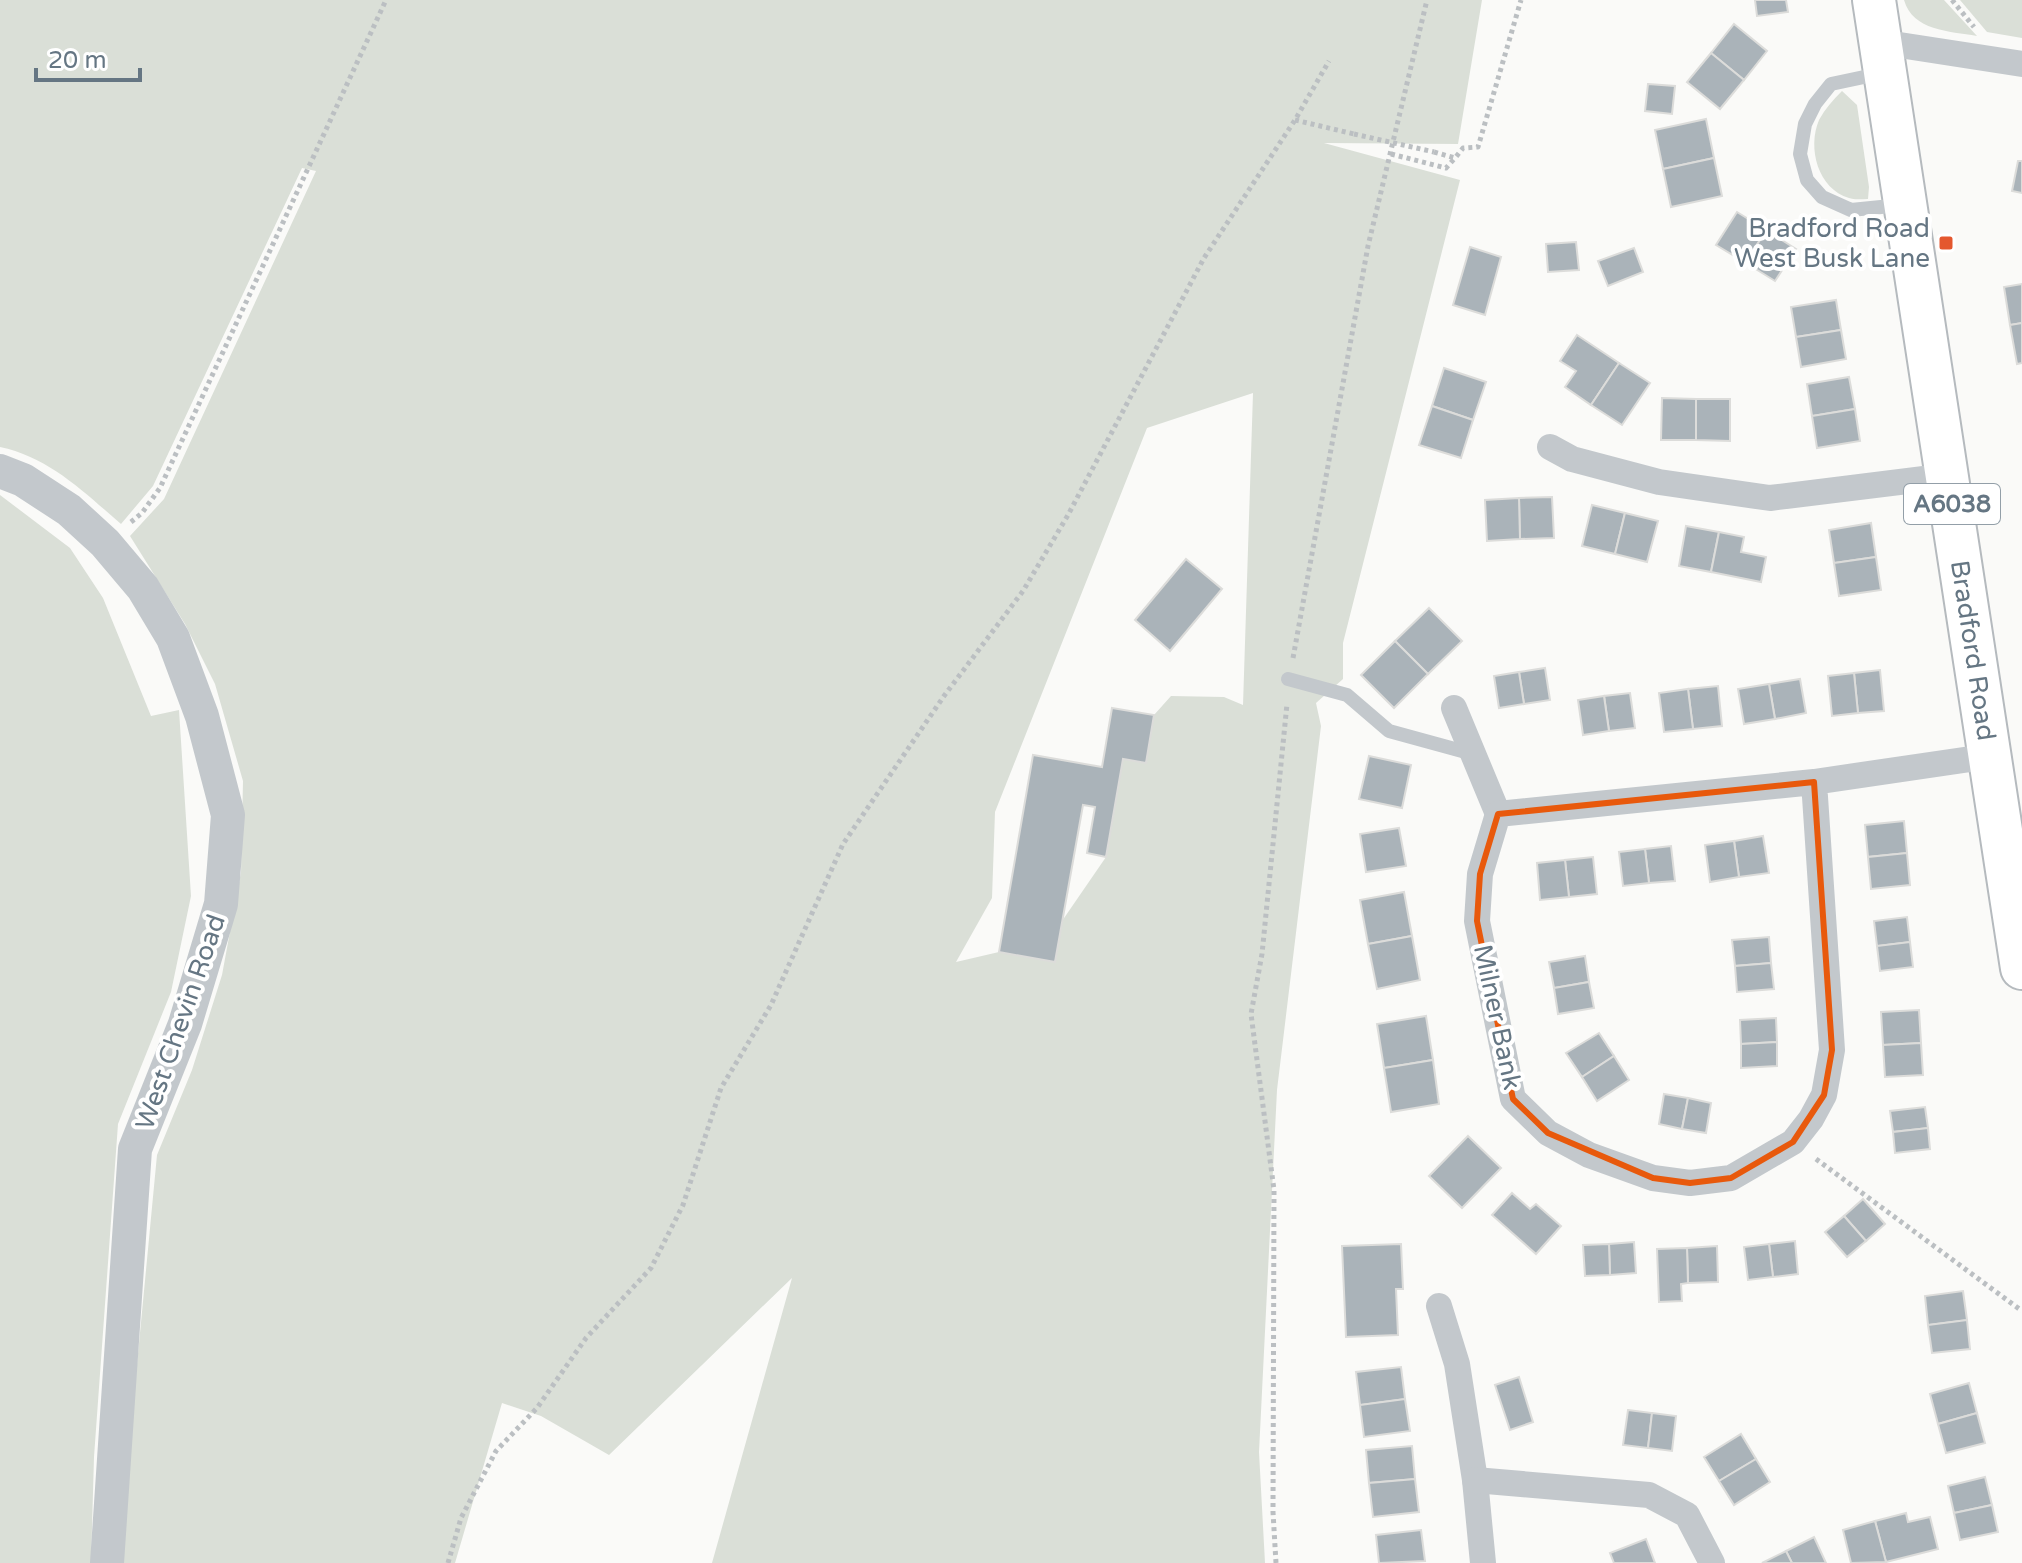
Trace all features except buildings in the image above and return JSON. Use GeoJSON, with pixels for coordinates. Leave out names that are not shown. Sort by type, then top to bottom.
{"type":"FeatureCollection","features":[{"type":"Feature","properties":{"kind":"main road","name":"Bradford Road"},"geometry":{"type":"LineString","coordinates":[[1874,0],[2022,968]]}},
{"type":"Feature","properties":{"kind":"street"},"geometry":{"type":"LineString","coordinates":[[1882,57],[2022,64]]}},
{"type":"Feature","properties":{"kind":"street"},"geometry":{"type":"LineString","coordinates":[[1550,447],[1572,459],[1659,482],[1770,498],[1948,476]]}},
{"type":"Feature","properties":{"kind":"street","name":"West Chevin Road"},"geometry":{"type":"LineString","coordinates":[[0,471],[23,480],[69,510],[105,543],[143,588],[173,638],[202,716],[228,815],[221,904],[185,1024],[135,1149],[107,1563]]}},
{"type":"Feature","properties":{"kind":"street"},"geometry":{"type":"LineString","coordinates":[[1454,708],[1498,814],[1814,782],[1991,756]]}},
{"type":"Feature","properties":{"kind":"street","name":"Milner Bank"},"geometry":{"type":"LineString","coordinates":[[1498,814],[1480,874],[1477,921],[1513,1099],[1548,1133],[1589,1155],[1653,1178],[1690,1183],[1731,1178],[1793,1142],[1824,1095],[1832,1050],[1814,782]]}},
{"type":"Feature","properties":{"kind":"street"},"geometry":{"type":"LineString","coordinates":[[1439,1306],[1457,1364],[1475,1480],[1483,1563]]}},
{"type":"Feature","properties":{"kind":"street"},"geometry":{"type":"LineString","coordinates":[[1475,1480],[1649,1495],[1687,1515],[1712,1563]]}},
{"type":"Feature","properties":{"kind":"lane"},"geometry":{"type":"LineString","coordinates":[[1882,57],[1863,75],[1831,84],[1815,104],[1805,124],[1800,154],[1807,180],[1822,197],[1851,210],[1905,205]]}},
{"type":"Feature","properties":{"kind":"lane"},"geometry":{"type":"LineString","coordinates":[[1288,679],[1347,695],[1389,731],[1475,754]]}},
{"type":"Feature","properties":{"kind":"path"},"geometry":{"type":"LineString","coordinates":[[105,543],[142,513],[160,488],[386,0]]}},
{"type":"Feature","properties":{"kind":"path"},"geometry":{"type":"LineString","coordinates":[[1276,1563],[1273,1512],[1274,1190],[1251,1014],[1262,954],[1288,679],[1368,246],[1427,0]]}},
{"type":"Feature","properties":{"kind":"path"},"geometry":{"type":"LineString","coordinates":[[1390,154],[1446,168],[1463,148],[1478,147],[1521,0]]}},
{"type":"Feature","properties":{"kind":"path"},"geometry":{"type":"LineString","coordinates":[[448,1563],[461,1518],[496,1451],[537,1408],[586,1338],[651,1268],[683,1205],[721,1088],[771,1005],[843,844],[944,696],[1023,591],[1068,515],[1204,258],[1295,120],[1329,61]]}},
{"type":"Feature","properties":{"kind":"path"},"geometry":{"type":"LineString","coordinates":[[1295,120],[1455,158]]}},
{"type":"Feature","properties":{"kind":"path"},"geometry":{"type":"LineString","coordinates":[[1793,1142],[2022,1311]]}},
{"type":"Feature","properties":{"kind":"highlighted area"},"geometry":{"type":"Polygon","coordinates":[[[1814,782],[1832,1050],[1824,1095],[1793,1142],[1731,1178],[1690,1183],[1653,1178],[1548,1133],[1513,1099],[1477,921],[1480,874],[1498,814],[1814,782]]]}},
{"type":"Feature","properties":{"kind":"shaded area"},"geometry":{"type":"Polygon","coordinates":[[[0,0],[1482,0],[1458,144],[1324,143],[1460,180],[1343,643],[1343,679],[1316,703],[1321,726],[1277,1090],[1259,1452],[1265,1563],[712,1563],[792,1278],[609,1455],[541,1416],[502,1403],[455,1563],[118,1563],[157,1155],[192,1070],[222,975],[241,872],[243,781],[215,684],[185,624],[130,536],[164,499],[316,171],[302,168],[153,486],[121,524],[50,468],[35,459],[0,447],[0,0]],[[1253,393],[1147,428],[995,812],[992,898],[956,962],[999,952],[1055,962],[1062,921],[1106,857],[1123,759],[1146,763],[1154,715],[1171,696],[1224,697],[1243,705],[1253,393]]]}},
{"type":"Feature","properties":{"kind":"shaded area"},"geometry":{"type":"Polygon","coordinates":[[[1904,0],[1944,0],[1977,36],[1944,31],[1924,24],[1915,18],[1904,0]]]}},
{"type":"Feature","properties":{"kind":"shaded area"},"geometry":{"type":"Polygon","coordinates":[[[1960,0],[2022,0],[2022,38],[1987,32],[1960,0]]]}},
{"type":"Feature","properties":{"kind":"shaded area"},"geometry":{"type":"Polygon","coordinates":[[[1842,91],[1857,105],[1868,199],[1849,198],[1838,193],[1823,177],[1815,155],[1819,120],[1842,91]]]}},
{"type":"Feature","properties":{"kind":"shaded area"},"geometry":{"type":"Polygon","coordinates":[[[0,495],[70,548],[103,598],[151,716],[179,710],[191,896],[171,992],[118,1124],[94,1457],[91,1563],[0,1563],[0,495]]]}},
{"type":"Feature","properties":{"kind":"place","name":"Bradford Road West Busk Lane"},"geometry":{"type":"Point","coordinates":[1946,243]}}]}
